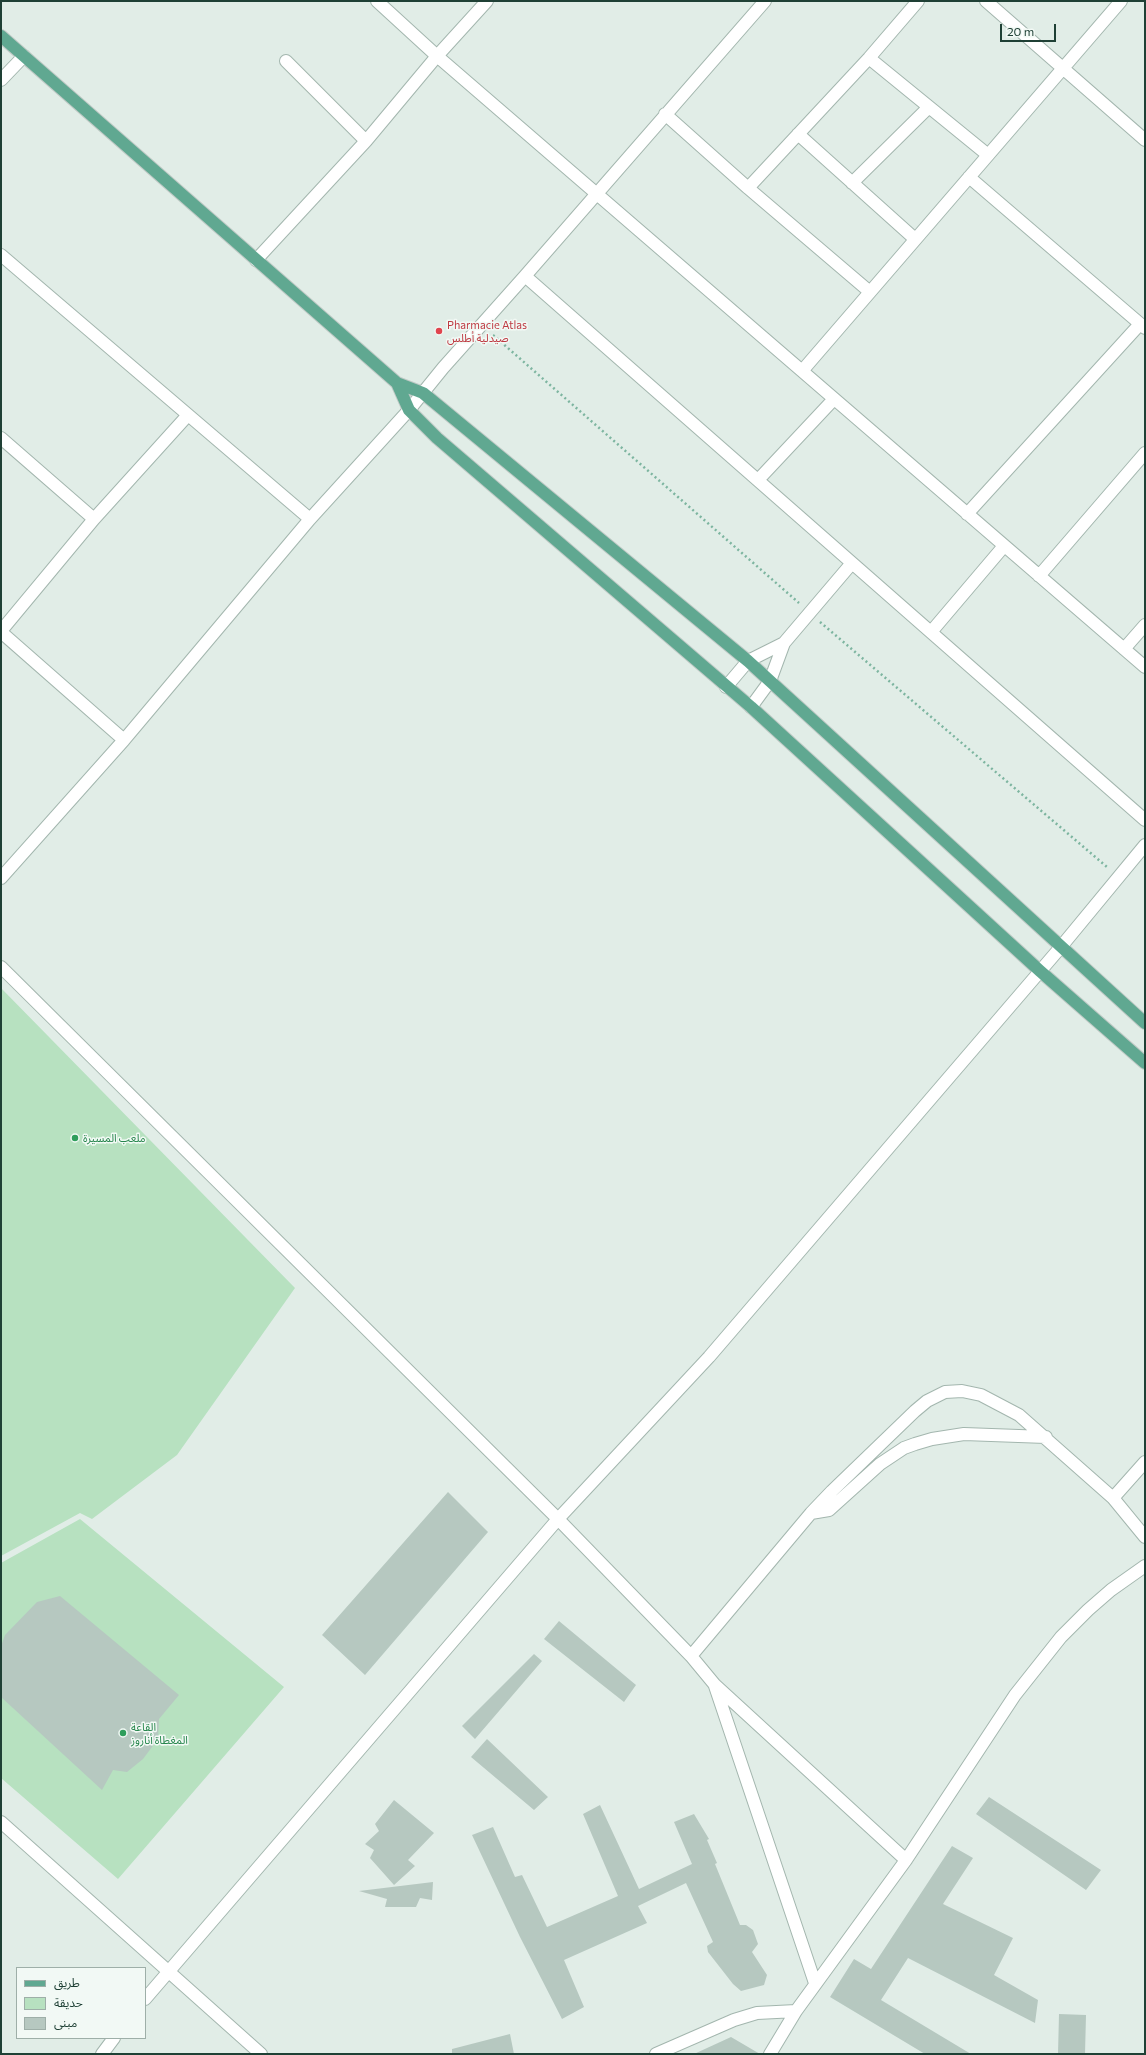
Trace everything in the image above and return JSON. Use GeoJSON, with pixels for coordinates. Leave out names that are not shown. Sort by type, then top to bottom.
{"type":"FeatureCollection","features":[{"type":"Feature","properties":{"kind":"main road"},"geometry":{"type":"LineString","coordinates":[[1,36],[397,383],[423,393],[748,661],[1060,948],[1145,1023]]}},
{"type":"Feature","properties":{"kind":"main road"},"geometry":{"type":"LineString","coordinates":[[397,383],[409,410],[437,438],[751,707],[1040,971],[1145,1063]]}},
{"type":"Feature","properties":{"kind":"street"},"geometry":{"type":"LineString","coordinates":[[377,1],[437,56],[1145,668]]}},
{"type":"Feature","properties":{"kind":"street"},"geometry":{"type":"LineString","coordinates":[[256,260],[366,141],[437,56],[487,1]]}},
{"type":"Feature","properties":{"kind":"street"},"geometry":{"type":"LineString","coordinates":[[1,878],[124,740],[310,519],[409,410],[443,368],[526,276],[596,193],[764,1]]}},
{"type":"Feature","properties":{"kind":"street"},"geometry":{"type":"LineString","coordinates":[[748,188],[869,58],[918,1]]}},
{"type":"Feature","properties":{"kind":"street"},"geometry":{"type":"LineString","coordinates":[[986,1],[1145,140]]}},
{"type":"Feature","properties":{"kind":"street"},"geometry":{"type":"LineString","coordinates":[[802,371],[1121,1]]}},
{"type":"Feature","properties":{"kind":"street"},"geometry":{"type":"LineString","coordinates":[[1,80],[24,56]]}},
{"type":"Feature","properties":{"kind":"street"},"geometry":{"type":"LineString","coordinates":[[869,58],[988,155]]}},
{"type":"Feature","properties":{"kind":"street"},"geometry":{"type":"LineString","coordinates":[[286,62],[366,141]]}},
{"type":"Feature","properties":{"kind":"street"},"geometry":{"type":"LineString","coordinates":[[852,183],[929,107]]}},
{"type":"Feature","properties":{"kind":"street"},"geometry":{"type":"LineString","coordinates":[[665,114],[748,188],[870,292]]}},
{"type":"Feature","properties":{"kind":"street"},"geometry":{"type":"LineString","coordinates":[[798,134],[915,240]]}},
{"type":"Feature","properties":{"kind":"street"},"geometry":{"type":"LineString","coordinates":[[967,514],[1143,326],[969,177]]}},
{"type":"Feature","properties":{"kind":"street"},"geometry":{"type":"LineString","coordinates":[[1,255],[310,519]]}},
{"type":"Feature","properties":{"kind":"street"},"geometry":{"type":"LineString","coordinates":[[526,276],[1145,820]]}},
{"type":"Feature","properties":{"kind":"street"},"geometry":{"type":"LineString","coordinates":[[758,480],[834,399]]}},
{"type":"Feature","properties":{"kind":"street"},"geometry":{"type":"LineString","coordinates":[[124,740],[1,631],[94,519],[188,415]]}},
{"type":"Feature","properties":{"kind":"street"},"geometry":{"type":"LineString","coordinates":[[1,438],[94,519]]}},
{"type":"Feature","properties":{"kind":"street"},"geometry":{"type":"LineString","coordinates":[[1039,576],[1145,453]]}},
{"type":"Feature","properties":{"kind":"street"},"geometry":{"type":"LineString","coordinates":[[931,632],[1004,546]]}},
{"type":"Feature","properties":{"kind":"street"},"geometry":{"type":"LineString","coordinates":[[751,707],[770,681],[784,644],[852,563]]}},
{"type":"Feature","properties":{"kind":"street"},"geometry":{"type":"LineString","coordinates":[[1124,649],[1145,625]]}},
{"type":"Feature","properties":{"kind":"street"},"geometry":{"type":"LineString","coordinates":[[726,687],[748,661],[784,644]]}},
{"type":"Feature","properties":{"kind":"street"},"geometry":{"type":"LineString","coordinates":[[146,1998],[558,1519],[709,1358],[1060,948],[1145,845]]}},
{"type":"Feature","properties":{"kind":"street"},"geometry":{"type":"LineString","coordinates":[[1,967],[558,1519],[691,1656],[715,1685],[906,1860]]}},
{"type":"Feature","properties":{"kind":"street"},"geometry":{"type":"LineString","coordinates":[[691,1656],[811,1513],[928,1401],[944,1392],[962,1391],[981,1395],[1019,1414],[1113,1498],[1145,1537]]}},
{"type":"Feature","properties":{"kind":"street"},"geometry":{"type":"LineString","coordinates":[[894,1432],[904,1448]]}},
{"type":"Feature","properties":{"kind":"street"},"geometry":{"type":"LineString","coordinates":[[811,1513],[829,1510],[880,1464],[904,1448],[932,1439],[964,1434],[1046,1437]]}},
{"type":"Feature","properties":{"kind":"street"},"geometry":{"type":"LineString","coordinates":[[1113,1498],[1145,1462]]}},
{"type":"Feature","properties":{"kind":"street"},"geometry":{"type":"LineString","coordinates":[[770,2054],[815,1983],[906,1860],[1016,1695],[1061,1637],[1111,1590],[1145,1566]]}},
{"type":"Feature","properties":{"kind":"street"},"geometry":{"type":"LineString","coordinates":[[715,1685],[815,1983]]}},
{"type":"Feature","properties":{"kind":"street"},"geometry":{"type":"LineString","coordinates":[[1,1822],[261,2054]]}},
{"type":"Feature","properties":{"kind":"street"},"geometry":{"type":"LineString","coordinates":[[656,2054],[734,2020],[757,2013],[796,2011]]}},
{"type":"Feature","properties":{"kind":"street"},"geometry":{"type":"LineString","coordinates":[[102,2054],[113,2039]]}},
{"type":"Feature","properties":{"kind":"green space","name":"ملعب المسيرة"},"geometry":{"type":"Polygon","coordinates":[[[1,988],[295,1288],[177,1455],[92,1519],[80,1513],[1,1556],[1,988]]]}},
{"type":"Feature","properties":{"kind":"green space","name":"القاعة المغطاة أناروز"},"geometry":{"type":"Polygon","coordinates":[[[80,1519],[284,1687],[118,1879],[1,1778],[1,1563],[80,1519]]]}},
{"type":"Feature","properties":{"kind":"building"},"geometry":{"type":"Polygon","coordinates":[[[448,1492],[488,1532],[365,1675],[322,1635],[448,1492]]]}},
{"type":"Feature","properties":{"kind":"building"},"geometry":{"type":"Polygon","coordinates":[[[60,1596],[179,1695],[159,1719],[158,1739],[143,1759],[127,1772],[113,1770],[102,1790],[1,1697],[1,1646],[5,1635],[37,1602],[60,1596]]]}},
{"type":"Feature","properties":{"kind":"building"},"geometry":{"type":"Polygon","coordinates":[[[559,1621],[636,1685],[624,1702],[544,1639],[559,1621]]]}},
{"type":"Feature","properties":{"kind":"building"},"geometry":{"type":"Polygon","coordinates":[[[534,1654],[542,1661],[475,1739],[462,1726],[534,1654]]]}},
{"type":"Feature","properties":{"kind":"building"},"geometry":{"type":"Polygon","coordinates":[[[487,1739],[548,1797],[534,1810],[471,1757],[487,1739]]]}},
{"type":"Feature","properties":{"kind":"building"},"geometry":{"type":"Polygon","coordinates":[[[989,1797],[1101,1870],[1086,1890],[976,1814],[989,1797]]]}},
{"type":"Feature","properties":{"kind":"building"},"geometry":{"type":"Polygon","coordinates":[[[394,1800],[434,1833],[408,1860],[415,1866],[394,1885],[370,1858],[374,1850],[365,1844],[379,1831],[375,1824],[394,1800]]]}},
{"type":"Feature","properties":{"kind":"building"},"geometry":{"type":"Polygon","coordinates":[[[600,1805],[639,1889],[692,1864],[674,1822],[694,1814],[709,1839],[707,1840],[717,1863],[715,1864],[740,1925],[746,1925],[753,1930],[758,1944],[752,1952],[767,1975],[764,1985],[741,1991],[733,1984],[708,1952],[707,1946],[713,1942],[686,1883],[638,1906],[647,1923],[564,1960],[584,2007],[562,2019],[520,1937],[472,1835],[493,1827],[515,1877],[522,1875],[547,1927],[618,1896],[583,1814],[600,1805]]]}},
{"type":"Feature","properties":{"kind":"building"},"geometry":{"type":"Polygon","coordinates":[[[952,1846],[973,1858],[943,1904],[1013,1938],[994,1975],[1038,2000],[1035,2023],[908,1958],[881,2000],[971,2054],[925,2054],[830,1997],[854,1959],[871,1969],[952,1846]]]}},
{"type":"Feature","properties":{"kind":"building"},"geometry":{"type":"Polygon","coordinates":[[[433,1882],[432,1900],[420,1898],[416,1907],[385,1907],[387,1899],[359,1891],[433,1882]]]}},
{"type":"Feature","properties":{"kind":"building"},"geometry":{"type":"Polygon","coordinates":[[[1059,2014],[1086,2015],[1085,2054],[1058,2054],[1059,2014]]]}},
{"type":"Feature","properties":{"kind":"building"},"geometry":{"type":"Polygon","coordinates":[[[510,2034],[514,2054],[452,2054],[452,2049],[510,2034]]]}},
{"type":"Feature","properties":{"kind":"building"},"geometry":{"type":"Polygon","coordinates":[[[731,2037],[760,2054],[694,2054],[731,2037]]]}},
{"type":"Feature","properties":{"kind":"place","name":"Pharmacie Atlas صيدلية أطلس"},"geometry":{"type":"Point","coordinates":[439,331]}},
{"type":"Feature","properties":{"kind":"place","name":"ملعب المسيرة"},"geometry":{"type":"Point","coordinates":[75,1138]}},
{"type":"Feature","properties":{"kind":"place","name":"القاعة المغطاة أناروز"},"geometry":{"type":"Point","coordinates":[123,1733]}}]}
